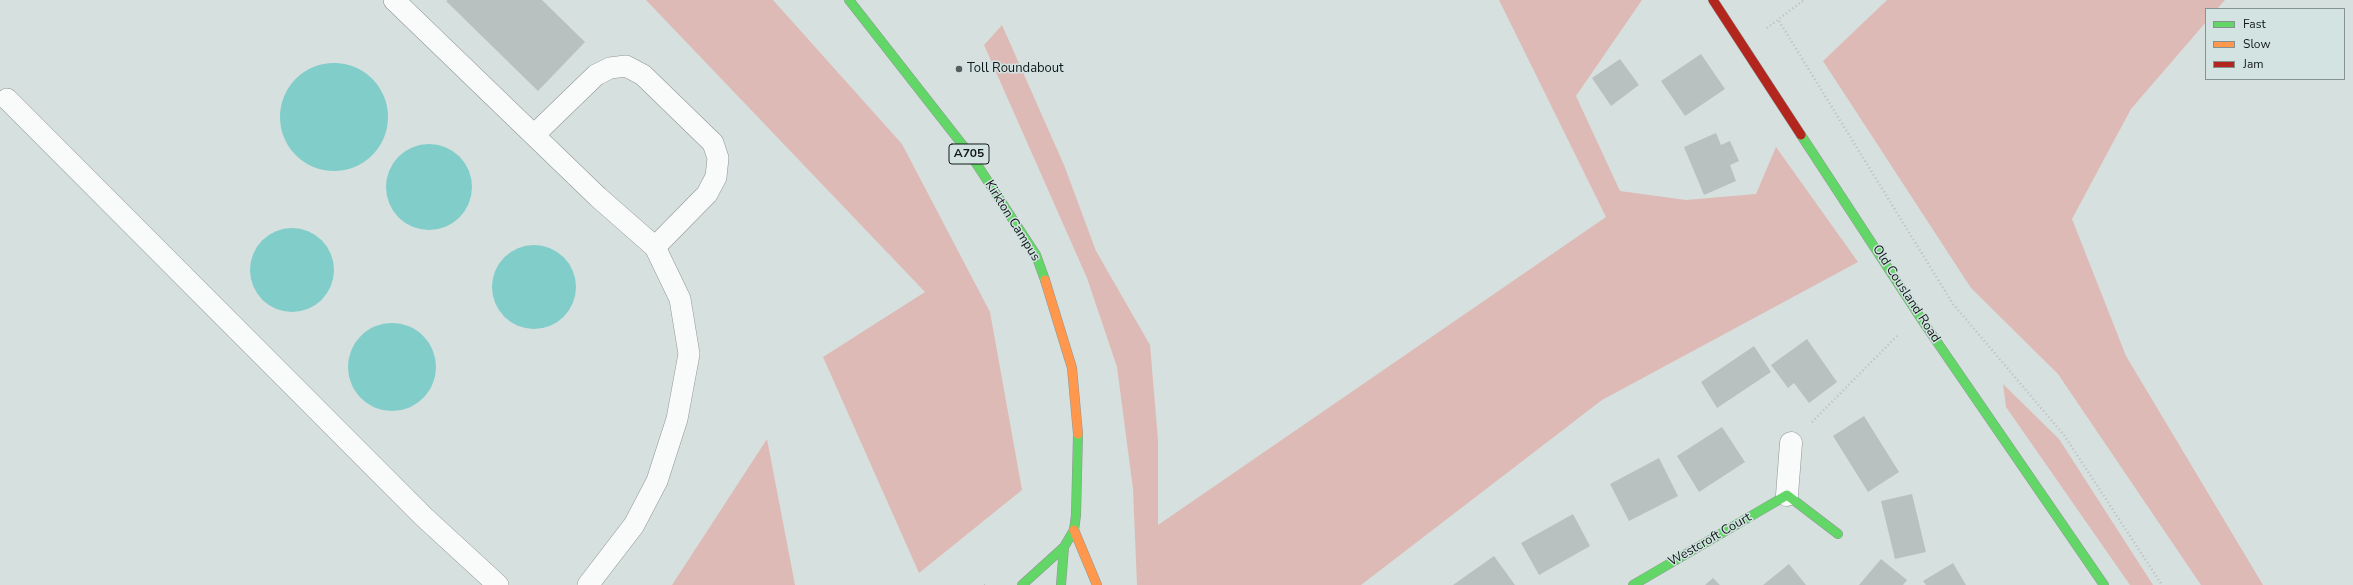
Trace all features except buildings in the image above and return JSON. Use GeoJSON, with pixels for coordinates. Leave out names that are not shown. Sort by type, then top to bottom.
{"type":"FeatureCollection","features":[{"type":"Feature","properties":{"kind":"street","name":"Kirkton Campus"},"geometry":{"type":"LineString","coordinates":[[849,0],[972,157],[1036,255],[1060,324],[1072,368],[1078,441],[1078,475],[1074,530],[1064,546],[1061,585]]}},
{"type":"Feature","properties":{"kind":"street","name":"Old Cousland Road"},"geometry":{"type":"LineString","coordinates":[[1713,0],[1744,44],[1924,323],[2104,585]]}},
{"type":"Feature","properties":{"kind":"street"},"geometry":{"type":"LineString","coordinates":[[1792,444],[1787,495],[1838,534]]}},
{"type":"Feature","properties":{"kind":"street","name":"Westcroft Court"},"geometry":{"type":"LineString","coordinates":[[1633,585],[1787,495]]}},
{"type":"Feature","properties":{"kind":"street"},"geometry":{"type":"LineString","coordinates":[[1074,530],[1083,546],[1097,585]]}},
{"type":"Feature","properties":{"kind":"street"},"geometry":{"type":"LineString","coordinates":[[1022,585],[1064,546]]}},
{"type":"Feature","properties":{"kind":"street"},"geometry":{"type":"LineString","coordinates":[[1082,577],[1083,546]]}},
{"type":"Feature","properties":{"kind":"lane"},"geometry":{"type":"LineString","coordinates":[[394,0],[598,197],[654,247],[680,298],[689,354],[677,419],[658,481],[634,525],[588,585]]}},
{"type":"Feature","properties":{"kind":"lane"},"geometry":{"type":"LineString","coordinates":[[534,135],[596,75],[610,68],[626,66],[643,75],[713,143],[718,158],[716,177],[707,194],[654,247]]}},
{"type":"Feature","properties":{"kind":"lane"},"geometry":{"type":"LineString","coordinates":[[7,99],[424,517],[498,585]]}},
{"type":"Feature","properties":{"kind":"path"},"geometry":{"type":"LineString","coordinates":[[1744,44],[1779,21],[1804,0]]}},
{"type":"Feature","properties":{"kind":"path"},"geometry":{"type":"LineString","coordinates":[[1779,21],[1953,304],[2064,435],[2162,585]]}},
{"type":"Feature","properties":{"kind":"path"},"geometry":{"type":"LineString","coordinates":[[1792,444],[1895,336],[1924,323],[1953,304]]}},
{"type":"Feature","properties":{"kind":"shaded area"},"geometry":{"type":"Polygon","coordinates":[[[646,0],[773,0],[902,144],[990,312],[1022,490],[919,573],[823,357],[925,292],[646,0]]]}},
{"type":"Feature","properties":{"kind":"shaded area"},"geometry":{"type":"Polygon","coordinates":[[[1499,0],[1642,0],[1576,96],[1620,191],[1686,200],[1756,194],[1776,147],[1858,262],[1602,400],[1361,585],[1137,585],[1133,489],[1117,367],[1087,278],[984,45],[1002,25],[1064,165],[1096,251],[1150,345],[1158,440],[1158,525],[1606,217],[1499,0]]]}},
{"type":"Feature","properties":{"kind":"shaded area"},"geometry":{"type":"Polygon","coordinates":[[[1887,0],[2225,0],[2218,8],[2205,8],[2205,23],[2131,109],[2072,219],[2126,356],[2263,585],[2201,585],[2058,374],[1971,288],[1823,61],[1887,0]]]}},
{"type":"Feature","properties":{"kind":"shaded area"},"geometry":{"type":"Polygon","coordinates":[[[2003,384],[2059,439],[2153,585],[2130,585],[2006,407],[2003,384]]]}},
{"type":"Feature","properties":{"kind":"shaded area"},"geometry":{"type":"Polygon","coordinates":[[[767,439],[795,585],[672,585],[767,439]]]}},
{"type":"Feature","properties":{"kind":"water"},"geometry":{"type":"Polygon","coordinates":[[[334,63],[355,67],[372,79],[384,96],[388,117],[384,138],[372,155],[355,167],[334,171],[313,167],[296,155],[284,138],[280,117],[284,96],[296,79],[313,67],[334,63]]]}},
{"type":"Feature","properties":{"kind":"water"},"geometry":{"type":"Polygon","coordinates":[[[429,144],[445,147],[453,151],[465,163],[469,171],[472,187],[469,203],[465,211],[453,223],[445,227],[429,230],[413,227],[405,223],[393,211],[389,203],[386,187],[389,171],[393,163],[405,151],[413,147],[429,144]]]}},
{"type":"Feature","properties":{"kind":"water"},"geometry":{"type":"Polygon","coordinates":[[[292,228],[308,231],[322,240],[331,254],[334,270],[331,286],[322,300],[308,309],[292,312],[276,309],[262,300],[253,286],[250,270],[253,254],[262,240],[276,231],[292,228]]]}},
{"type":"Feature","properties":{"kind":"water"},"geometry":{"type":"Polygon","coordinates":[[[534,245],[550,248],[564,257],[573,271],[576,287],[573,303],[564,317],[550,326],[534,329],[518,326],[504,317],[495,303],[492,287],[495,271],[504,257],[518,248],[534,245]]]}},
{"type":"Feature","properties":{"kind":"water"},"geometry":{"type":"Polygon","coordinates":[[[392,323],[409,327],[423,336],[432,350],[436,367],[432,384],[423,398],[409,407],[392,411],[375,407],[361,398],[352,384],[348,367],[352,350],[361,336],[375,327],[392,323]]]}},
{"type":"Feature","properties":{"kind":"traffic: fast"},"geometry":{"type":"LineString","coordinates":[[849,0],[972,157],[1036,255],[1045,280]]}},
{"type":"Feature","properties":{"kind":"traffic: fast"},"geometry":{"type":"LineString","coordinates":[[1801,135],[1924,323],[2104,585]]}},
{"type":"Feature","properties":{"kind":"traffic: fast"},"geometry":{"type":"LineString","coordinates":[[1061,585],[1064,547],[1074,530],[1076,515],[1078,434]]}},
{"type":"Feature","properties":{"kind":"traffic: fast"},"geometry":{"type":"LineString","coordinates":[[1633,585],[1787,495],[1838,534]]}},
{"type":"Feature","properties":{"kind":"traffic: fast"},"geometry":{"type":"LineString","coordinates":[[1022,585],[1064,547]]}},
{"type":"Feature","properties":{"kind":"traffic: slow"},"geometry":{"type":"LineString","coordinates":[[1045,280],[1072,368],[1078,434]]}},
{"type":"Feature","properties":{"kind":"traffic: slow"},"geometry":{"type":"LineString","coordinates":[[1074,530],[1097,585]]}},
{"type":"Feature","properties":{"kind":"traffic: jam"},"geometry":{"type":"LineString","coordinates":[[1713,0],[1801,135]]}},
{"type":"Feature","properties":{"kind":"place","name":"Toll Roundabout"},"geometry":{"type":"Point","coordinates":[959,69]}}]}
